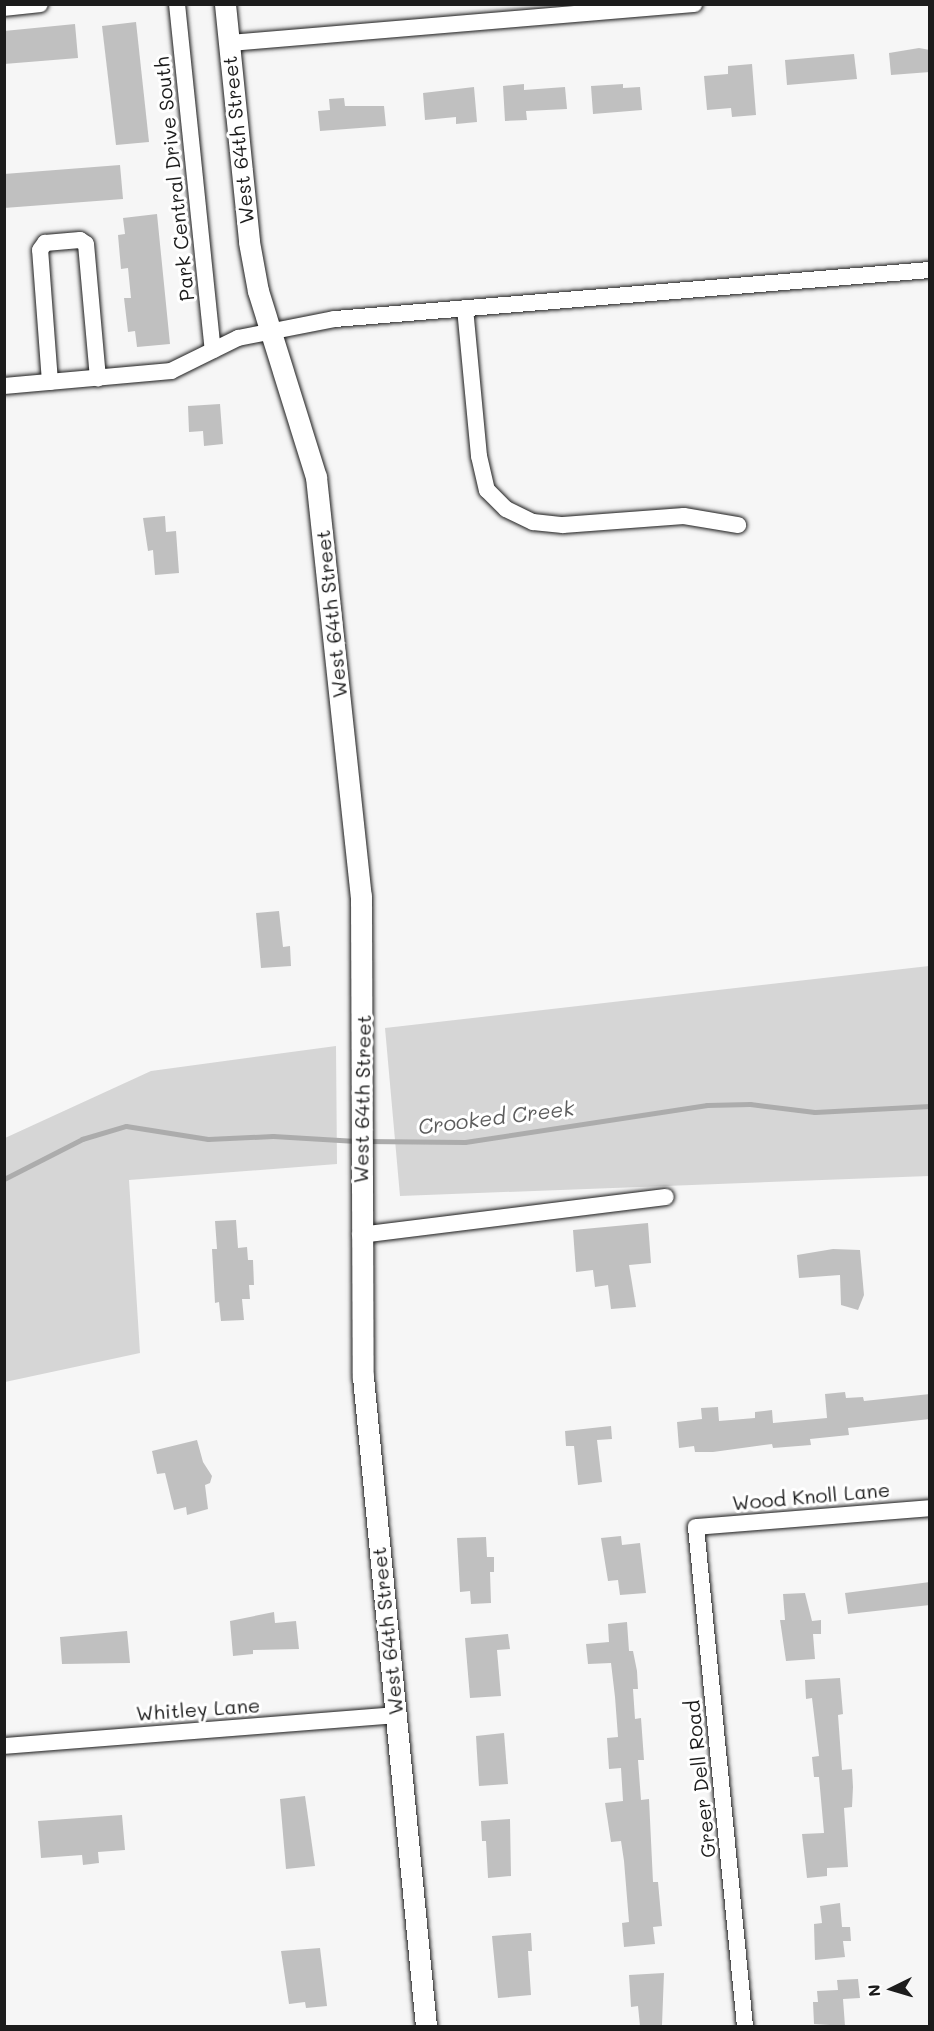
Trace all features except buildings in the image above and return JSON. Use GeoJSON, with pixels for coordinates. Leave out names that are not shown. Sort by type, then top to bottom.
{"type":"FeatureCollection","features":[{"type":"Feature","properties":{"kind":"street"},"geometry":{"type":"LineString","coordinates":[[4,8],[40,4]]}},
{"type":"Feature","properties":{"kind":"street","name":"Park Central Drive South"},"geometry":{"type":"LineString","coordinates":[[177,4],[213,350]]}},
{"type":"Feature","properties":{"kind":"street","name":"West 64th Street"},"geometry":{"type":"LineString","coordinates":[[225,4],[249,242],[268,331],[312,463],[319,497],[361,896],[360,1235],[363,1377],[426,2026]]}},
{"type":"Feature","properties":{"kind":"street"},"geometry":{"type":"LineString","coordinates":[[229,43],[694,4]]}},
{"type":"Feature","properties":{"kind":"street"},"geometry":{"type":"LineString","coordinates":[[50,382],[40,250],[45,243],[82,240],[86,244],[98,378]]}},
{"type":"Feature","properties":{"kind":"street"},"geometry":{"type":"LineString","coordinates":[[4,386],[171,371],[238,338],[335,319],[930,270]]}},
{"type":"Feature","properties":{"kind":"street"},"geometry":{"type":"LineString","coordinates":[[465,308],[479,456],[488,490],[506,509],[533,522],[563,525],[684,516],[738,525]]}},
{"type":"Feature","properties":{"kind":"street"},"geometry":{"type":"LineString","coordinates":[[360,1235],[666,1197]]}},
{"type":"Feature","properties":{"kind":"street","name":"Wood Knoll Lane"},"geometry":{"type":"LineString","coordinates":[[696,1527],[930,1508]]}},
{"type":"Feature","properties":{"kind":"street","name":"Greer Dell Road"},"geometry":{"type":"LineString","coordinates":[[696,1527],[745,2026]]}},
{"type":"Feature","properties":{"kind":"street","name":"Whitley Lane"},"geometry":{"type":"LineString","coordinates":[[4,1746],[396,1715]]}},
{"type":"Feature","properties":{"kind":"shaded area"},"geometry":{"type":"Polygon","coordinates":[[[929,966],[929,1176],[400,1196],[385,1028],[929,966]]]}},
{"type":"Feature","properties":{"kind":"shaded area"},"geometry":{"type":"Polygon","coordinates":[[[336,1046],[337,1164],[129,1180],[140,1353],[5,1382],[5,1138],[151,1071],[336,1046]]]}},
{"type":"Feature","properties":{"kind":"waterway","name":"Crooked Creek"},"geometry":{"type":"LineString","coordinates":[[365,1141],[465,1142],[707,1105],[750,1104],[815,1112],[930,1106]]}},
{"type":"Feature","properties":{"kind":"waterway","name":"Crooked Creek"},"geometry":{"type":"LineString","coordinates":[[4,1179],[82,1139],[126,1126],[208,1139],[273,1136],[356,1141]]}}]}
